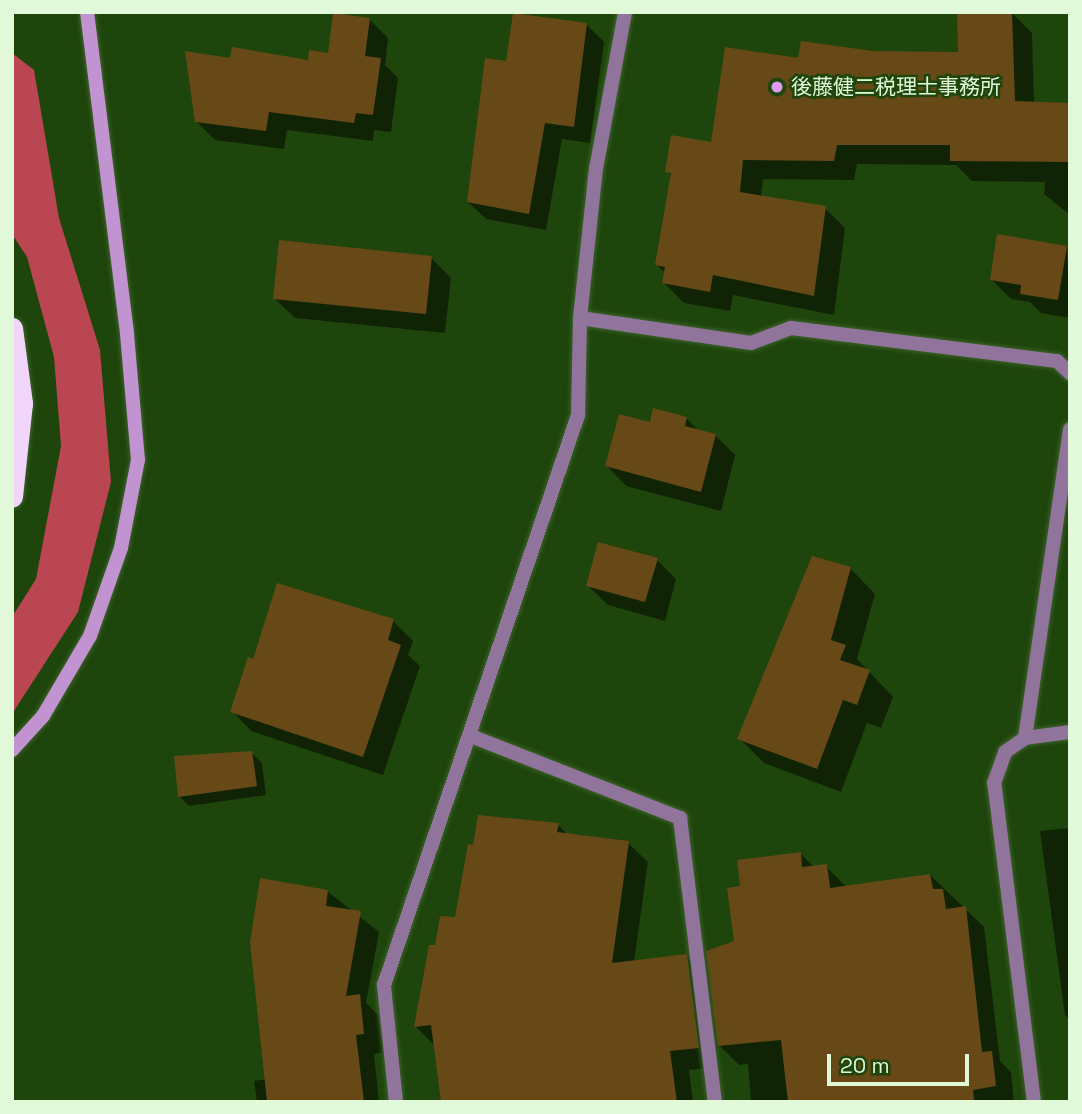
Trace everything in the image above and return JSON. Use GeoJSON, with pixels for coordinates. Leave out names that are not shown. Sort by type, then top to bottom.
{"type":"FeatureCollection","features":[{"type":"Feature","properties":{"kind":"highway"},"geometry":{"type":"LineString","coordinates":[[12,328],[22,403],[12,496]]}},
{"type":"Feature","properties":{"kind":"street"},"geometry":{"type":"LineString","coordinates":[[12,750],[43,716],[90,636],[121,548],[138,460],[87,12]]}},
{"type":"Feature","properties":{"kind":"street"},"geometry":{"type":"LineString","coordinates":[[396,1102],[384,985],[471,736],[578,415],[580,318],[596,169],[625,12]]}},
{"type":"Feature","properties":{"kind":"street"},"geometry":{"type":"LineString","coordinates":[[580,318],[751,343],[792,328],[1057,361],[1070,373]]}},
{"type":"Feature","properties":{"kind":"street"},"geometry":{"type":"LineString","coordinates":[[1025,738],[1070,429]]}},
{"type":"Feature","properties":{"kind":"street"},"geometry":{"type":"LineString","coordinates":[[1034,1102],[995,783],[1005,752],[1025,738],[1070,732]]}},
{"type":"Feature","properties":{"kind":"street"},"geometry":{"type":"LineString","coordinates":[[471,736],[680,817],[715,1102]]}},
{"type":"Feature","properties":{"kind":"shaded area"},"geometry":{"type":"Polygon","coordinates":[[[12,53],[34,70],[59,218],[100,350],[111,482],[78,612],[12,714],[12,617],[36,579],[61,446],[54,357],[27,257],[12,234],[12,53]]]}},
{"type":"Feature","properties":{"kind":"building"},"geometry":{"type":"Polygon","coordinates":[[[1012,12],[1015,101],[1070,103],[1070,162],[950,161],[950,145],[837,145],[834,161],[743,160],[740,192],[826,206],[814,296],[713,275],[710,292],[662,283],[665,267],[655,265],[671,173],[665,172],[671,135],[711,142],[725,47],[798,58],[801,41],[873,51],[958,52],[957,13],[1012,12]]]}},
{"type":"Feature","properties":{"kind":"building"},"geometry":{"type":"Polygon","coordinates":[[[333,13],[370,18],[365,56],[381,58],[373,115],[356,113],[354,123],[269,112],[266,131],[195,122],[185,51],[230,58],[232,47],[308,60],[309,50],[328,53],[333,13]]]}},
{"type":"Feature","properties":{"kind":"building"},"geometry":{"type":"Polygon","coordinates":[[[513,13],[587,23],[574,127],[545,123],[529,214],[467,202],[485,58],[506,61],[513,13]]]}},
{"type":"Feature","properties":{"kind":"building"},"geometry":{"type":"Polygon","coordinates":[[[997,234],[1067,246],[1058,300],[1020,294],[1021,285],[990,280],[997,234]]]}},
{"type":"Feature","properties":{"kind":"building"},"geometry":{"type":"Polygon","coordinates":[[[279,240],[432,256],[426,314],[273,299],[279,240]]]}},
{"type":"Feature","properties":{"kind":"building"},"geometry":{"type":"Polygon","coordinates":[[[653,408],[687,417],[685,426],[716,434],[701,492],[605,466],[619,414],[650,422],[653,408]]]}},
{"type":"Feature","properties":{"kind":"building"},"geometry":{"type":"Polygon","coordinates":[[[598,542],[658,558],[645,602],[586,586],[598,542]]]}},
{"type":"Feature","properties":{"kind":"building"},"geometry":{"type":"Polygon","coordinates":[[[812,556],[851,567],[831,640],[846,645],[840,660],[870,670],[857,705],[843,700],[817,769],[737,739],[812,556]]]}},
{"type":"Feature","properties":{"kind":"building"},"geometry":{"type":"Polygon","coordinates":[[[277,583],[394,619],[388,640],[401,645],[363,757],[230,712],[248,657],[253,659],[277,583]]]}},
{"type":"Feature","properties":{"kind":"building"},"geometry":{"type":"Polygon","coordinates":[[[252,751],[257,786],[178,797],[174,756],[252,751]]]}},
{"type":"Feature","properties":{"kind":"building"},"geometry":{"type":"Polygon","coordinates":[[[478,815],[559,823],[557,832],[629,841],[612,963],[687,954],[699,1048],[670,1051],[677,1102],[441,1102],[431,1025],[414,1027],[429,945],[435,945],[440,916],[455,917],[468,844],[473,845],[478,815]]]}},
{"type":"Feature","properties":{"kind":"building"},"geometry":{"type":"Polygon","coordinates":[[[801,852],[802,867],[827,864],[830,888],[930,874],[933,889],[943,889],[946,909],[966,906],[982,1052],[992,1051],[996,1086],[973,1090],[974,1102],[788,1102],[781,1040],[718,1046],[706,951],[734,941],[727,888],[740,886],[737,860],[801,852]]]}},
{"type":"Feature","properties":{"kind":"building"},"geometry":{"type":"Polygon","coordinates":[[[260,878],[328,890],[326,906],[361,911],[346,996],[360,994],[364,1034],[356,1035],[364,1102],[267,1102],[250,942],[260,878]]]}},
{"type":"Feature","properties":{"kind":"place","name":"後藤健二税理士事務所"},"geometry":{"type":"Point","coordinates":[777,87]}}]}
